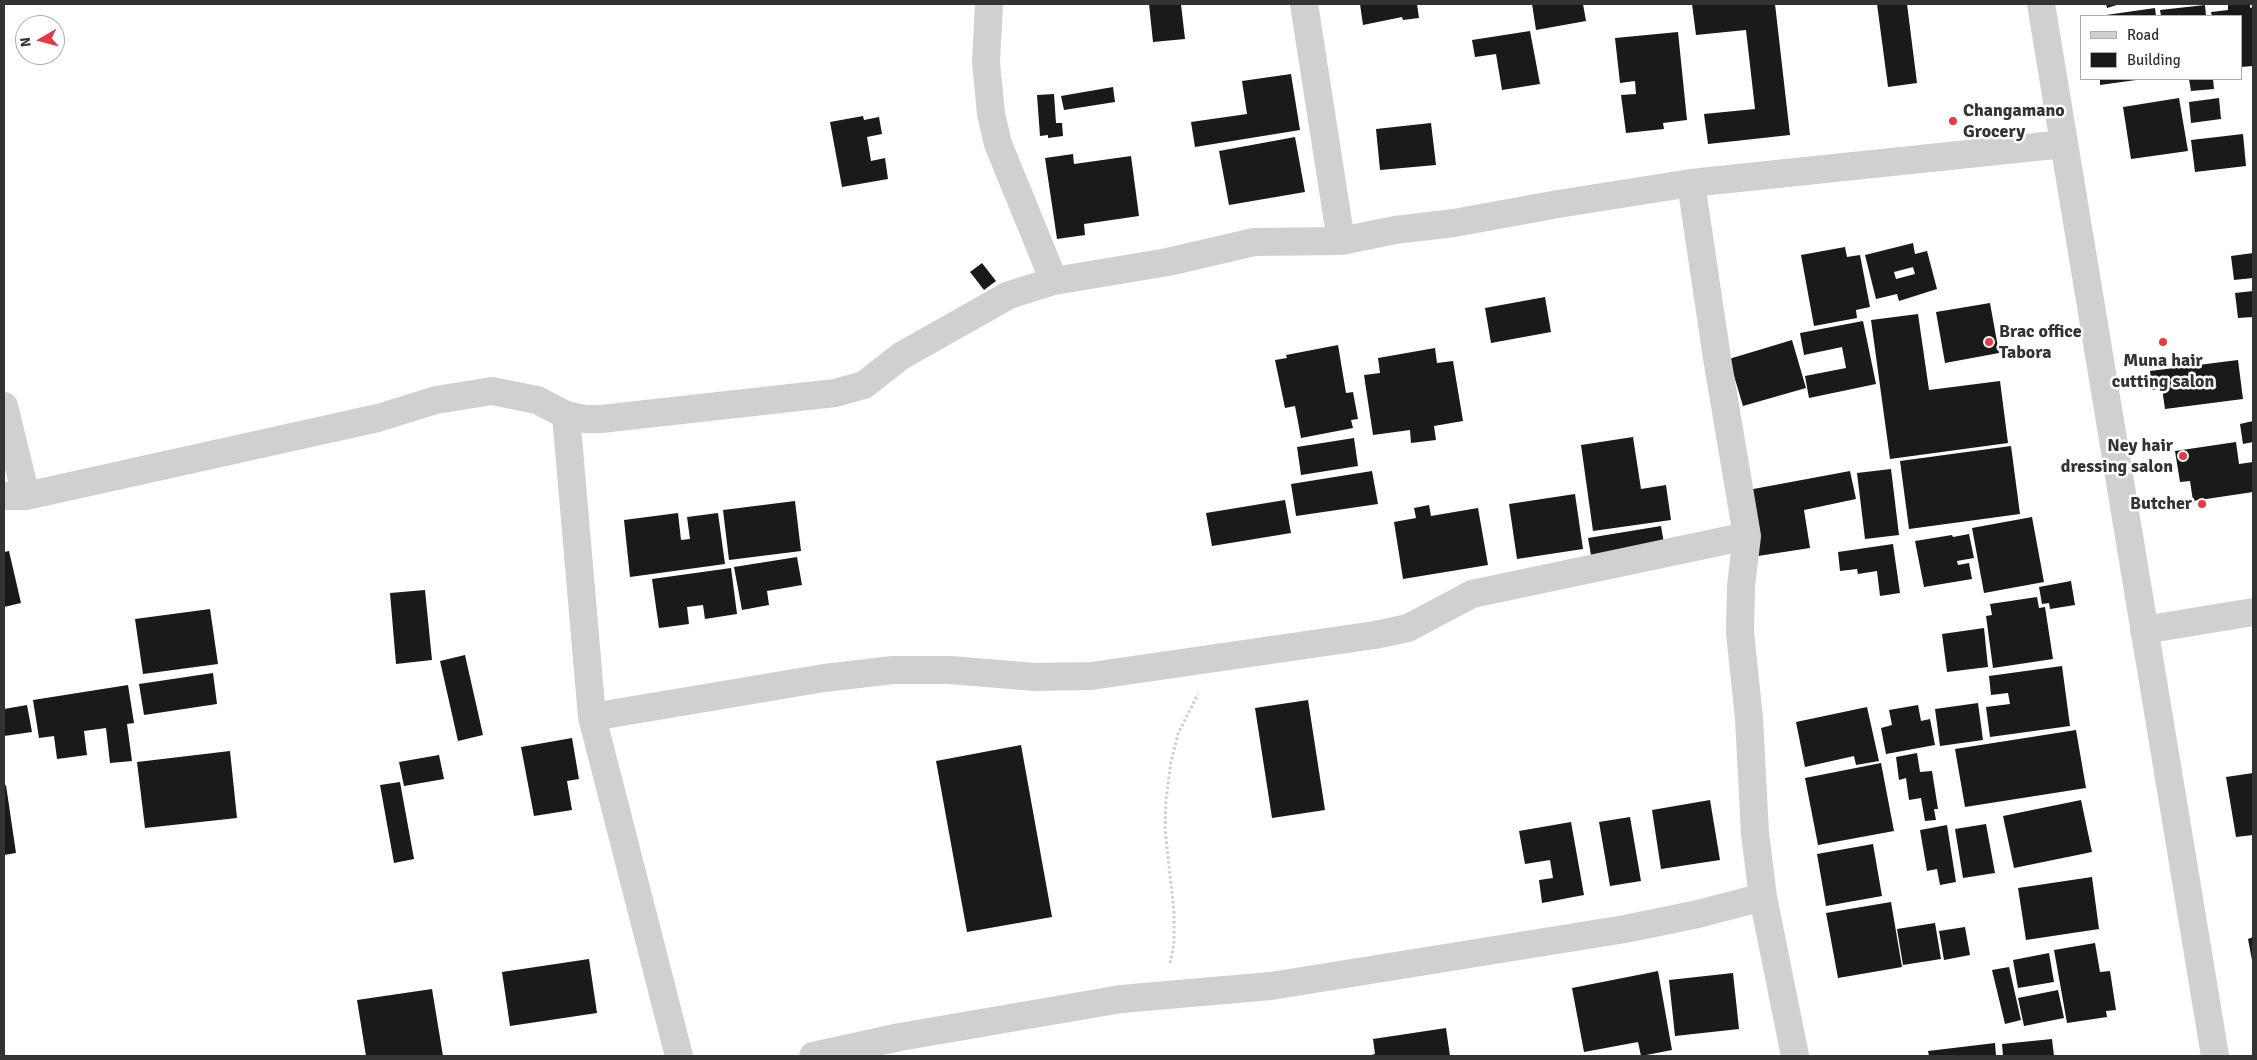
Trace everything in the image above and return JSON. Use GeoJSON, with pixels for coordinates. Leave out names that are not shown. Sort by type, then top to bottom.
{"type":"FeatureCollection","features":[{"type":"Feature","properties":{"kind":"street"},"geometry":{"type":"LineString","coordinates":[[989,4],[986,62],[991,114],[998,144],[1054,281]]}},
{"type":"Feature","properties":{"kind":"street"},"geometry":{"type":"LineString","coordinates":[[1304,4],[1341,241]]}},
{"type":"Feature","properties":{"kind":"street"},"geometry":{"type":"LineString","coordinates":[[2041,4],[2215,1056]]}},
{"type":"Feature","properties":{"kind":"street"},"geometry":{"type":"LineString","coordinates":[[4,406],[15,496],[378,418],[412,406],[454,397],[492,392],[537,400],[566,415],[585,419],[835,393],[864,385],[901,356],[1009,295],[1054,281],[1168,262],[1254,242],[1341,241],[1395,230],[1454,223],[1691,183],[2064,144]]}},
{"type":"Feature","properties":{"kind":"street"},"geometry":{"type":"LineString","coordinates":[[1691,183],[1717,358],[1747,536],[1740,586],[1740,633],[1749,718],[1755,834],[1763,897],[1795,1056]]}},
{"type":"Feature","properties":{"kind":"street"},"geometry":{"type":"LineString","coordinates":[[566,415],[592,718],[679,1056]]}},
{"type":"Feature","properties":{"kind":"street"},"geometry":{"type":"LineString","coordinates":[[592,718],[824,678],[893,670],[950,670],[1035,677],[1091,676],[1375,635],[1408,628],[1472,594],[1747,536]]}},
{"type":"Feature","properties":{"kind":"street"},"geometry":{"type":"LineString","coordinates":[[2144,630],[2253,612]]}},
{"type":"Feature","properties":{"kind":"street"},"geometry":{"type":"LineString","coordinates":[[813,1056],[900,1037],[1121,999],[1271,986],[1624,929],[1698,914],[1763,897]]}},
{"type":"Feature","properties":{"kind":"path"},"geometry":{"type":"LineString","coordinates":[[1142,997],[1162,980],[1169,966],[1174,944],[1171,871],[1165,829],[1171,762],[1178,734],[1206,680],[1228,656]]}},
{"type":"Feature","properties":{"kind":"building"},"geometry":{"type":"Polygon","coordinates":[[[1149,4],[1181,4],[1185,39],[1153,42],[1149,4]]]}},
{"type":"Feature","properties":{"kind":"building"},"geometry":{"type":"Polygon","coordinates":[[[1360,4],[1417,4],[1419,18],[1403,20],[1402,17],[1363,25],[1360,4]]]}},
{"type":"Feature","properties":{"kind":"building"},"geometry":{"type":"Polygon","coordinates":[[[1532,4],[1583,4],[1586,21],[1536,30],[1532,4]]]}},
{"type":"Feature","properties":{"kind":"building"},"geometry":{"type":"Polygon","coordinates":[[[1692,4],[1775,4],[1790,135],[1708,144],[1704,114],[1755,109],[1746,30],[1696,35],[1692,4]]]}},
{"type":"Feature","properties":{"kind":"building"},"geometry":{"type":"Polygon","coordinates":[[[1877,4],[1907,4],[1917,83],[1888,87],[1877,4]]]}},
{"type":"Feature","properties":{"kind":"building"},"geometry":{"type":"Polygon","coordinates":[[[2106,4],[2120,4],[2107,8],[2106,4]]]}},
{"type":"Feature","properties":{"kind":"building"},"geometry":{"type":"Polygon","coordinates":[[[2228,4],[2250,4],[2250,8],[2253,7],[2253,66],[2242,67],[2242,15],[2212,15],[2211,12],[2228,10],[2228,4]]]}},
{"type":"Feature","properties":{"kind":"building"},"geometry":{"type":"Polygon","coordinates":[[[2205,5],[2206,15],[2161,15],[2160,10],[2205,5]]]}},
{"type":"Feature","properties":{"kind":"building"},"geometry":{"type":"Polygon","coordinates":[[[2155,8],[2156,15],[2106,15],[2155,8]]]}},
{"type":"Feature","properties":{"kind":"building"},"geometry":{"type":"Polygon","coordinates":[[[1530,31],[1540,84],[1502,90],[1496,54],[1475,57],[1472,40],[1530,31]]]}},
{"type":"Feature","properties":{"kind":"building"},"geometry":{"type":"Polygon","coordinates":[[[1678,32],[1687,120],[1663,123],[1664,129],[1626,133],[1621,95],[1636,94],[1635,81],[1620,83],[1615,38],[1678,32]]]}},
{"type":"Feature","properties":{"kind":"building"},"geometry":{"type":"Polygon","coordinates":[[[1291,74],[1300,130],[1195,147],[1191,122],[1247,114],[1242,81],[1291,74]]]}},
{"type":"Feature","properties":{"kind":"building"},"geometry":{"type":"Polygon","coordinates":[[[2100,80],[2136,80],[2100,85],[2100,80]]]}},
{"type":"Feature","properties":{"kind":"building"},"geometry":{"type":"Polygon","coordinates":[[[2189,80],[2213,80],[2214,89],[2191,91],[2189,80]]]}},
{"type":"Feature","properties":{"kind":"building"},"geometry":{"type":"Polygon","coordinates":[[[1113,87],[1115,102],[1064,110],[1061,96],[1113,87]]]}},
{"type":"Feature","properties":{"kind":"building"},"geometry":{"type":"Polygon","coordinates":[[[1054,94],[1056,123],[1062,123],[1063,136],[1048,138],[1048,135],[1040,136],[1037,95],[1054,94]]]}},
{"type":"Feature","properties":{"kind":"building"},"geometry":{"type":"Polygon","coordinates":[[[2179,98],[2188,151],[2131,159],[2123,107],[2179,98]]]}},
{"type":"Feature","properties":{"kind":"building"},"geometry":{"type":"Polygon","coordinates":[[[2219,98],[2221,119],[2191,123],[2189,102],[2219,98]]]}},
{"type":"Feature","properties":{"kind":"building"},"geometry":{"type":"Polygon","coordinates":[[[863,116],[864,120],[879,117],[882,134],[867,137],[871,161],[885,158],[888,179],[842,187],[830,122],[863,116]]]}},
{"type":"Feature","properties":{"kind":"building"},"geometry":{"type":"Polygon","coordinates":[[[1431,123],[1436,165],[1380,170],[1376,129],[1431,123]]]}},
{"type":"Feature","properties":{"kind":"building"},"geometry":{"type":"Polygon","coordinates":[[[2243,134],[2246,166],[2195,172],[2191,140],[2243,134]]]}},
{"type":"Feature","properties":{"kind":"building"},"geometry":{"type":"Polygon","coordinates":[[[1295,137],[1305,192],[1229,205],[1219,151],[1295,137]]]}},
{"type":"Feature","properties":{"kind":"building"},"geometry":{"type":"Polygon","coordinates":[[[1073,154],[1074,164],[1131,156],[1139,216],[1084,224],[1085,235],[1057,239],[1045,158],[1073,154]]]}},
{"type":"Feature","properties":{"kind":"building"},"geometry":{"type":"Polygon","coordinates":[[[1913,243],[1915,254],[1927,251],[1937,289],[1899,301],[1897,294],[1876,299],[1865,255],[1913,243]],[[1913,267],[1894,272],[1896,279],[1915,274],[1913,267]]]}},
{"type":"Feature","properties":{"kind":"building"},"geometry":{"type":"Polygon","coordinates":[[[1845,247],[1847,257],[1860,255],[1870,307],[1856,310],[1857,318],[1814,326],[1801,255],[1845,247]]]}},
{"type":"Feature","properties":{"kind":"building"},"geometry":{"type":"Polygon","coordinates":[[[2253,253],[2253,278],[2234,280],[2231,256],[2253,253]]]}},
{"type":"Feature","properties":{"kind":"building"},"geometry":{"type":"Polygon","coordinates":[[[982,263],[996,281],[984,290],[970,272],[982,263]]]}},
{"type":"Feature","properties":{"kind":"building"},"geometry":{"type":"Polygon","coordinates":[[[2253,291],[2253,317],[2238,318],[2235,293],[2253,291]]]}},
{"type":"Feature","properties":{"kind":"building"},"geometry":{"type":"Polygon","coordinates":[[[1545,297],[1551,332],[1491,343],[1485,308],[1545,297]]]}},
{"type":"Feature","properties":{"kind":"building"},"geometry":{"type":"Polygon","coordinates":[[[1990,303],[1999,353],[1945,363],[1936,312],[1990,303]]]}},
{"type":"Feature","properties":{"kind":"building"},"geometry":{"type":"Polygon","coordinates":[[[1918,314],[1929,390],[2000,381],[2008,443],[1890,459],[1871,320],[1918,314]]]}},
{"type":"Feature","properties":{"kind":"building"},"geometry":{"type":"Polygon","coordinates":[[[1863,321],[1876,384],[1809,398],[1805,376],[1846,368],[1842,347],[1804,355],[1800,333],[1863,321]]]}},
{"type":"Feature","properties":{"kind":"building"},"geometry":{"type":"Polygon","coordinates":[[[1792,340],[1806,388],[1743,406],[1729,359],[1792,340]]]}},
{"type":"Feature","properties":{"kind":"building"},"geometry":{"type":"Polygon","coordinates":[[[1338,345],[1346,393],[1353,392],[1358,419],[1351,420],[1353,428],[1301,438],[1295,406],[1285,408],[1275,360],[1287,358],[1286,355],[1338,345]]]}},
{"type":"Feature","properties":{"kind":"building"},"geometry":{"type":"Polygon","coordinates":[[[1435,348],[1437,363],[1453,361],[1463,421],[1434,426],[1436,440],[1411,443],[1410,430],[1373,435],[1364,375],[1380,373],[1378,358],[1435,348]]]}},
{"type":"Feature","properties":{"kind":"building"},"geometry":{"type":"Polygon","coordinates":[[[2238,360],[2243,399],[2165,409],[2162,388],[2152,390],[2150,371],[2238,360]]]}},
{"type":"Feature","properties":{"kind":"building"},"geometry":{"type":"Polygon","coordinates":[[[2253,421],[2253,442],[2243,444],[2240,424],[2253,421]]]}},
{"type":"Feature","properties":{"kind":"building"},"geometry":{"type":"Polygon","coordinates":[[[1633,437],[1641,489],[1666,485],[1671,520],[1593,531],[1581,445],[1633,437]]]}},
{"type":"Feature","properties":{"kind":"building"},"geometry":{"type":"Polygon","coordinates":[[[1354,438],[1358,466],[1301,475],[1297,447],[1354,438]]]}},
{"type":"Feature","properties":{"kind":"building"},"geometry":{"type":"Polygon","coordinates":[[[2236,442],[2239,464],[2253,462],[2253,492],[2193,501],[2190,481],[2180,482],[2175,451],[2236,442]]]}},
{"type":"Feature","properties":{"kind":"building"},"geometry":{"type":"Polygon","coordinates":[[[2011,446],[2020,514],[1909,529],[1900,461],[2011,446]]]}},
{"type":"Feature","properties":{"kind":"building"},"geometry":{"type":"Polygon","coordinates":[[[1891,469],[1899,535],[1865,539],[1857,473],[1891,469]]]}},
{"type":"Feature","properties":{"kind":"building"},"geometry":{"type":"Polygon","coordinates":[[[1372,471],[1378,504],[1296,516],[1291,484],[1372,471]]]}},
{"type":"Feature","properties":{"kind":"building"},"geometry":{"type":"Polygon","coordinates":[[[1850,471],[1856,499],[1804,510],[1810,548],[1758,556],[1748,490],[1850,471]]]}},
{"type":"Feature","properties":{"kind":"building"},"geometry":{"type":"Polygon","coordinates":[[[1575,494],[1583,549],[1517,559],[1509,504],[1575,494]]]}},
{"type":"Feature","properties":{"kind":"building"},"geometry":{"type":"Polygon","coordinates":[[[1285,500],[1291,533],[1212,546],[1206,513],[1285,500]]]}},
{"type":"Feature","properties":{"kind":"building"},"geometry":{"type":"Polygon","coordinates":[[[795,501],[801,551],[729,560],[723,510],[795,501]]]}},
{"type":"Feature","properties":{"kind":"building"},"geometry":{"type":"Polygon","coordinates":[[[1429,505],[1431,516],[1478,508],[1488,565],[1403,579],[1394,522],[1416,518],[1414,508],[1429,505]]]}},
{"type":"Feature","properties":{"kind":"building"},"geometry":{"type":"Polygon","coordinates":[[[678,513],[681,540],[690,539],[687,517],[718,513],[725,564],[630,577],[624,520],[678,513]]]}},
{"type":"Feature","properties":{"kind":"building"},"geometry":{"type":"Polygon","coordinates":[[[2032,517],[2044,582],[1984,593],[1972,528],[2032,517]]]}},
{"type":"Feature","properties":{"kind":"building"},"geometry":{"type":"Polygon","coordinates":[[[1661,526],[1665,549],[1592,561],[1588,538],[1661,526]]]}},
{"type":"Feature","properties":{"kind":"building"},"geometry":{"type":"Polygon","coordinates":[[[1969,534],[1974,558],[1957,561],[1958,565],[1969,563],[1972,579],[1924,587],[1915,541],[1969,534]]]}},
{"type":"Feature","properties":{"kind":"building"},"geometry":{"type":"Polygon","coordinates":[[[1893,544],[1900,593],[1880,596],[1877,571],[1858,574],[1857,569],[1840,571],[1838,552],[1893,544]]]}},
{"type":"Feature","properties":{"kind":"building"},"geometry":{"type":"Polygon","coordinates":[[[9,551],[21,603],[4,607],[4,552],[9,551]]]}},
{"type":"Feature","properties":{"kind":"building"},"geometry":{"type":"Polygon","coordinates":[[[797,557],[802,585],[767,591],[769,605],[742,610],[734,567],[797,557]]]}},
{"type":"Feature","properties":{"kind":"building"},"geometry":{"type":"Polygon","coordinates":[[[731,568],[737,614],[705,619],[703,605],[687,607],[689,624],[659,628],[652,579],[731,568]]]}},
{"type":"Feature","properties":{"kind":"building"},"geometry":{"type":"Polygon","coordinates":[[[2071,581],[2075,605],[2050,609],[2049,603],[2042,604],[2039,587],[2071,581]]]}},
{"type":"Feature","properties":{"kind":"building"},"geometry":{"type":"Polygon","coordinates":[[[425,590],[432,660],[396,664],[390,593],[425,590]]]}},
{"type":"Feature","properties":{"kind":"building"},"geometry":{"type":"Polygon","coordinates":[[[2037,597],[2039,608],[2045,607],[2053,659],[1993,668],[1986,616],[1992,615],[1990,604],[2037,597]]]}},
{"type":"Feature","properties":{"kind":"building"},"geometry":{"type":"Polygon","coordinates":[[[210,609],[218,664],[143,674],[135,619],[210,609]]]}},
{"type":"Feature","properties":{"kind":"building"},"geometry":{"type":"Polygon","coordinates":[[[1984,628],[1988,667],[1947,672],[1942,634],[1984,628]]]}},
{"type":"Feature","properties":{"kind":"building"},"geometry":{"type":"Polygon","coordinates":[[[465,655],[483,735],[458,741],[440,661],[465,655]]]}},
{"type":"Feature","properties":{"kind":"building"},"geometry":{"type":"Polygon","coordinates":[[[2062,666],[2070,726],[1990,737],[1986,707],[2010,704],[2008,693],[1991,695],[1989,676],[2062,666]]]}},
{"type":"Feature","properties":{"kind":"building"},"geometry":{"type":"Polygon","coordinates":[[[213,673],[217,704],[144,715],[139,684],[213,673]]]}},
{"type":"Feature","properties":{"kind":"building"},"geometry":{"type":"Polygon","coordinates":[[[128,685],[134,723],[127,724],[132,761],[110,763],[106,728],[84,731],[87,755],[57,759],[54,736],[39,738],[33,700],[128,685]]]}},
{"type":"Feature","properties":{"kind":"building"},"geometry":{"type":"Polygon","coordinates":[[[1308,700],[1325,810],[1272,818],[1255,708],[1308,700]]]}},
{"type":"Feature","properties":{"kind":"building"},"geometry":{"type":"Polygon","coordinates":[[[1978,703],[1983,740],[1940,746],[1935,709],[1978,703]]]}},
{"type":"Feature","properties":{"kind":"building"},"geometry":{"type":"Polygon","coordinates":[[[27,705],[32,732],[4,736],[4,709],[27,705]]]}},
{"type":"Feature","properties":{"kind":"building"},"geometry":{"type":"Polygon","coordinates":[[[1918,705],[1921,721],[1930,719],[1935,745],[1886,754],[1881,728],[1892,725],[1889,710],[1918,705]]]}},
{"type":"Feature","properties":{"kind":"building"},"geometry":{"type":"Polygon","coordinates":[[[1867,707],[1879,761],[1856,765],[1854,756],[1805,767],[1796,722],[1867,707]]]}},
{"type":"Feature","properties":{"kind":"building"},"geometry":{"type":"Polygon","coordinates":[[[2076,730],[2086,788],[1965,807],[1955,749],[2076,730]]]}},
{"type":"Feature","properties":{"kind":"building"},"geometry":{"type":"Polygon","coordinates":[[[572,738],[579,779],[567,781],[572,810],[534,816],[521,747],[572,738]]]}},
{"type":"Feature","properties":{"kind":"building"},"geometry":{"type":"Polygon","coordinates":[[[1021,745],[1052,917],[967,932],[936,761],[1021,745]]]}},
{"type":"Feature","properties":{"kind":"building"},"geometry":{"type":"Polygon","coordinates":[[[230,751],[237,818],[145,828],[137,762],[230,751]]]}},
{"type":"Feature","properties":{"kind":"building"},"geometry":{"type":"Polygon","coordinates":[[[1917,753],[1920,772],[1932,771],[1938,809],[1934,809],[1936,820],[1925,821],[1921,798],[1909,800],[1906,778],[1899,780],[1896,757],[1917,753]]]}},
{"type":"Feature","properties":{"kind":"building"},"geometry":{"type":"Polygon","coordinates":[[[439,755],[444,779],[404,786],[399,762],[439,755]]]}},
{"type":"Feature","properties":{"kind":"building"},"geometry":{"type":"Polygon","coordinates":[[[1881,763],[1894,831],[1818,845],[1805,778],[1881,763]]]}},
{"type":"Feature","properties":{"kind":"building"},"geometry":{"type":"Polygon","coordinates":[[[2253,773],[2253,835],[2236,837],[2226,777],[2253,773]]]}},
{"type":"Feature","properties":{"kind":"building"},"geometry":{"type":"Polygon","coordinates":[[[400,782],[414,859],[394,863],[380,785],[400,782]]]}},
{"type":"Feature","properties":{"kind":"building"},"geometry":{"type":"Polygon","coordinates":[[[6,785],[16,853],[4,855],[4,786],[6,785]]]}},
{"type":"Feature","properties":{"kind":"building"},"geometry":{"type":"Polygon","coordinates":[[[1710,800],[1720,860],[1661,869],[1652,810],[1710,800]]]}},
{"type":"Feature","properties":{"kind":"building"},"geometry":{"type":"Polygon","coordinates":[[[2081,800],[2092,852],[2014,868],[2003,816],[2081,800]]]}},
{"type":"Feature","properties":{"kind":"building"},"geometry":{"type":"Polygon","coordinates":[[[1630,817],[1641,881],[1610,886],[1599,822],[1630,817]]]}},
{"type":"Feature","properties":{"kind":"building"},"geometry":{"type":"Polygon","coordinates":[[[1571,822],[1584,895],[1542,903],[1539,880],[1553,878],[1550,860],[1525,864],[1519,831],[1571,822]]]}},
{"type":"Feature","properties":{"kind":"building"},"geometry":{"type":"Polygon","coordinates":[[[1986,824],[1995,873],[1963,878],[1955,829],[1986,824]]]}},
{"type":"Feature","properties":{"kind":"building"},"geometry":{"type":"Polygon","coordinates":[[[1947,825],[1956,882],[1940,885],[1937,869],[1927,871],[1920,830],[1947,825]]]}},
{"type":"Feature","properties":{"kind":"building"},"geometry":{"type":"Polygon","coordinates":[[[1873,844],[1882,896],[1826,906],[1817,854],[1873,844]]]}},
{"type":"Feature","properties":{"kind":"building"},"geometry":{"type":"Polygon","coordinates":[[[2092,877],[2099,929],[2026,940],[2018,888],[2092,877]]]}},
{"type":"Feature","properties":{"kind":"building"},"geometry":{"type":"Polygon","coordinates":[[[1891,902],[1902,967],[1838,978],[1826,913],[1891,902]]]}},
{"type":"Feature","properties":{"kind":"building"},"geometry":{"type":"Polygon","coordinates":[[[1935,923],[1941,959],[1903,965],[1897,929],[1935,923]]]}},
{"type":"Feature","properties":{"kind":"building"},"geometry":{"type":"Polygon","coordinates":[[[1965,927],[1970,955],[1944,960],[1939,931],[1965,927]]]}},
{"type":"Feature","properties":{"kind":"building"},"geometry":{"type":"Polygon","coordinates":[[[2253,937],[2253,960],[2252,960],[2248,939],[2253,937]]]}},
{"type":"Feature","properties":{"kind":"building"},"geometry":{"type":"Polygon","coordinates":[[[2095,943],[2100,972],[2110,971],[2116,1010],[2106,1011],[2107,1017],[2067,1023],[2054,950],[2095,943]]]}},
{"type":"Feature","properties":{"kind":"building"},"geometry":{"type":"Polygon","coordinates":[[[2049,953],[2054,982],[2018,988],[2013,960],[2049,953]]]}},
{"type":"Feature","properties":{"kind":"building"},"geometry":{"type":"Polygon","coordinates":[[[589,959],[597,1013],[510,1026],[502,972],[589,959]]]}},
{"type":"Feature","properties":{"kind":"building"},"geometry":{"type":"Polygon","coordinates":[[[2009,967],[2021,1020],[2005,1024],[1992,970],[2009,967]]]}},
{"type":"Feature","properties":{"kind":"building"},"geometry":{"type":"Polygon","coordinates":[[[1658,971],[1672,1050],[1641,1056],[1638,1042],[1584,1052],[1572,988],[1658,971]]]}},
{"type":"Feature","properties":{"kind":"building"},"geometry":{"type":"Polygon","coordinates":[[[1733,973],[1739,1029],[1675,1036],[1669,980],[1733,973]]]}},
{"type":"Feature","properties":{"kind":"building"},"geometry":{"type":"Polygon","coordinates":[[[432,989],[443,1056],[366,1056],[357,1000],[432,989]]]}},
{"type":"Feature","properties":{"kind":"building"},"geometry":{"type":"Polygon","coordinates":[[[2058,990],[2064,1018],[2024,1026],[2018,998],[2058,990]]]}},
{"type":"Feature","properties":{"kind":"building"},"geometry":{"type":"Polygon","coordinates":[[[1446,1028],[1450,1056],[1368,1056],[1375,1054],[1373,1039],[1446,1028]]]}},
{"type":"Feature","properties":{"kind":"building"},"geometry":{"type":"Polygon","coordinates":[[[2052,1039],[2054,1056],[2003,1056],[2002,1044],[2052,1039]]]}},
{"type":"Feature","properties":{"kind":"building"},"geometry":{"type":"Polygon","coordinates":[[[1995,1043],[1996,1056],[1929,1056],[1928,1051],[1995,1043]]]}},
{"type":"Feature","properties":{"kind":"place","name":"Changamano Grocery"},"geometry":{"type":"Point","coordinates":[1953,121]}},
{"type":"Feature","properties":{"kind":"place","name":"Brac office Tabora"},"geometry":{"type":"Point","coordinates":[1989,342]}},
{"type":"Feature","properties":{"kind":"place","name":"Muna hair cutting salon"},"geometry":{"type":"Point","coordinates":[2163,342]}},
{"type":"Feature","properties":{"kind":"place","name":"Ney hair dressing salon"},"geometry":{"type":"Point","coordinates":[2183,456]}},
{"type":"Feature","properties":{"kind":"place","name":"Butcher"},"geometry":{"type":"Point","coordinates":[2202,504]}}]}
